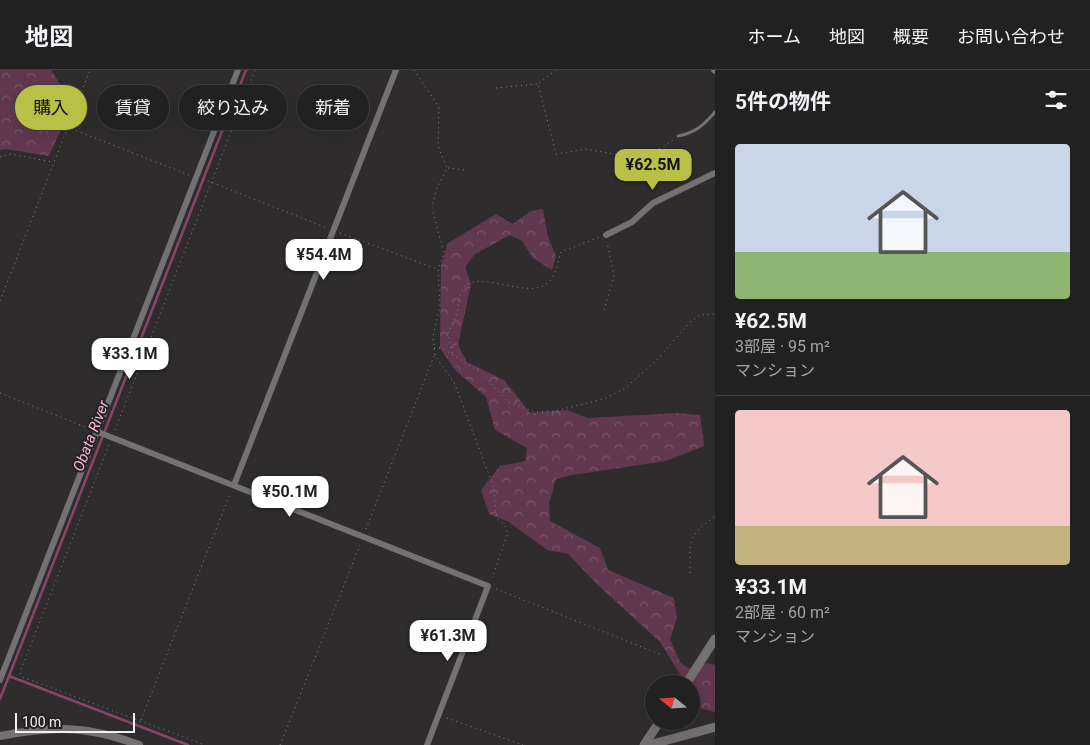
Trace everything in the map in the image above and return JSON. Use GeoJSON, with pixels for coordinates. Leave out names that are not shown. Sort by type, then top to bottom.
{"type":"FeatureCollection","features":[{"type":"Feature","properties":{"kind":"main road"},"geometry":{"type":"LineString","coordinates":[[692,675],[715,639]]}},
{"type":"Feature","properties":{"kind":"main road"},"geometry":{"type":"LineString","coordinates":[[648,745],[715,727]]}},
{"type":"Feature","properties":{"kind":"main road"},"geometry":{"type":"LineString","coordinates":[[644,745],[654,730]]}},
{"type":"Feature","properties":{"kind":"main road"},"geometry":{"type":"LineString","coordinates":[[663,745],[672,738]]}},
{"type":"Feature","properties":{"kind":"street"},"geometry":{"type":"LineString","coordinates":[[0,680],[238,70]]}},
{"type":"Feature","properties":{"kind":"street"},"geometry":{"type":"LineString","coordinates":[[234,485],[396,70]]}},
{"type":"Feature","properties":{"kind":"street"},"geometry":{"type":"LineString","coordinates":[[606,235],[632,222],[653,203],[715,173]]}},
{"type":"Feature","properties":{"kind":"street"},"geometry":{"type":"LineString","coordinates":[[98,432],[363,535],[488,586],[427,745]]}},
{"type":"Feature","properties":{"kind":"street"},"geometry":{"type":"LineString","coordinates":[[0,736],[49,728],[80,729],[135,744]]}},
{"type":"Feature","properties":{"kind":"lane"},"geometry":{"type":"LineString","coordinates":[[678,136],[690,134],[703,127],[715,112]]}},
{"type":"Feature","properties":{"kind":"path"},"geometry":{"type":"LineString","coordinates":[[84,85],[90,70]]}},
{"type":"Feature","properties":{"kind":"path"},"geometry":{"type":"LineString","coordinates":[[414,70],[439,107],[438,146],[447,168],[436,190],[432,208],[444,254],[438,269],[440,306],[433,336],[435,356],[454,382],[494,488],[496,518],[504,524],[508,533],[488,586],[662,655]]}},
{"type":"Feature","properties":{"kind":"path"},"geometry":{"type":"LineString","coordinates":[[496,88],[538,84],[556,70]]}},
{"type":"Feature","properties":{"kind":"path"},"geometry":{"type":"LineString","coordinates":[[538,84],[556,154],[586,149],[624,156],[662,148],[678,136]]}},
{"type":"Feature","properties":{"kind":"path"},"geometry":{"type":"LineString","coordinates":[[0,301],[66,130]]}},
{"type":"Feature","properties":{"kind":"path"},"geometry":{"type":"LineString","coordinates":[[75,130],[438,269]]}},
{"type":"Feature","properties":{"kind":"path"},"geometry":{"type":"LineString","coordinates":[[0,157],[10,154],[54,162]]}},
{"type":"Feature","properties":{"kind":"path"},"geometry":{"type":"LineString","coordinates":[[447,168],[464,170]]}},
{"type":"Feature","properties":{"kind":"path"},"geometry":{"type":"LineString","coordinates":[[452,354],[448,333],[457,314],[459,298],[465,285],[480,280],[516,288],[541,286],[552,279],[561,252],[606,235],[614,276],[604,310]]}},
{"type":"Feature","properties":{"kind":"path"},"geometry":{"type":"LineString","coordinates":[[434,348],[442,348],[483,374],[508,402],[536,412],[556,411],[604,399],[624,389],[655,362],[690,322],[700,316],[715,314]]}},
{"type":"Feature","properties":{"kind":"path"},"geometry":{"type":"LineString","coordinates":[[280,745],[435,356]]}},
{"type":"Feature","properties":{"kind":"path"},"geometry":{"type":"LineString","coordinates":[[0,393],[98,432]]}},
{"type":"Feature","properties":{"kind":"path"},"geometry":{"type":"LineString","coordinates":[[140,721],[234,485]]}},
{"type":"Feature","properties":{"kind":"path"},"geometry":{"type":"LineString","coordinates":[[690,573],[690,541],[696,530],[715,516]]}},
{"type":"Feature","properties":{"kind":"path"},"geometry":{"type":"LineString","coordinates":[[439,715],[523,745]]}},
{"type":"Feature","properties":{"kind":"green space"},"geometry":{"type":"Polygon","coordinates":[[[0,70],[51,70],[61,85],[15,85],[15,130],[61,130],[49,156],[5,149],[0,150],[0,70]]]}},
{"type":"Feature","properties":{"kind":"green space"},"geometry":{"type":"Polygon","coordinates":[[[543,209],[548,237],[556,256],[552,270],[533,258],[522,241],[510,235],[475,254],[465,267],[471,284],[458,345],[467,362],[504,380],[530,413],[567,410],[588,418],[676,413],[700,415],[704,446],[666,461],[556,479],[549,504],[550,521],[600,548],[608,570],[674,598],[677,618],[670,639],[680,662],[688,668],[708,663],[715,665],[715,712],[702,709],[700,706],[700,675],[680,675],[660,642],[600,587],[568,554],[547,550],[509,522],[489,514],[481,490],[500,466],[525,461],[527,448],[495,430],[486,397],[456,371],[440,348],[441,265],[448,243],[496,214],[513,224],[531,211],[543,209]]]}},
{"type":"Feature","properties":{"kind":"waterway","name":"Obata River"},"geometry":{"type":"LineString","coordinates":[[0,699],[246,70]]}},
{"type":"Feature","properties":{"kind":"waterway"},"geometry":{"type":"LineString","coordinates":[[9,676],[188,745]]}}]}
